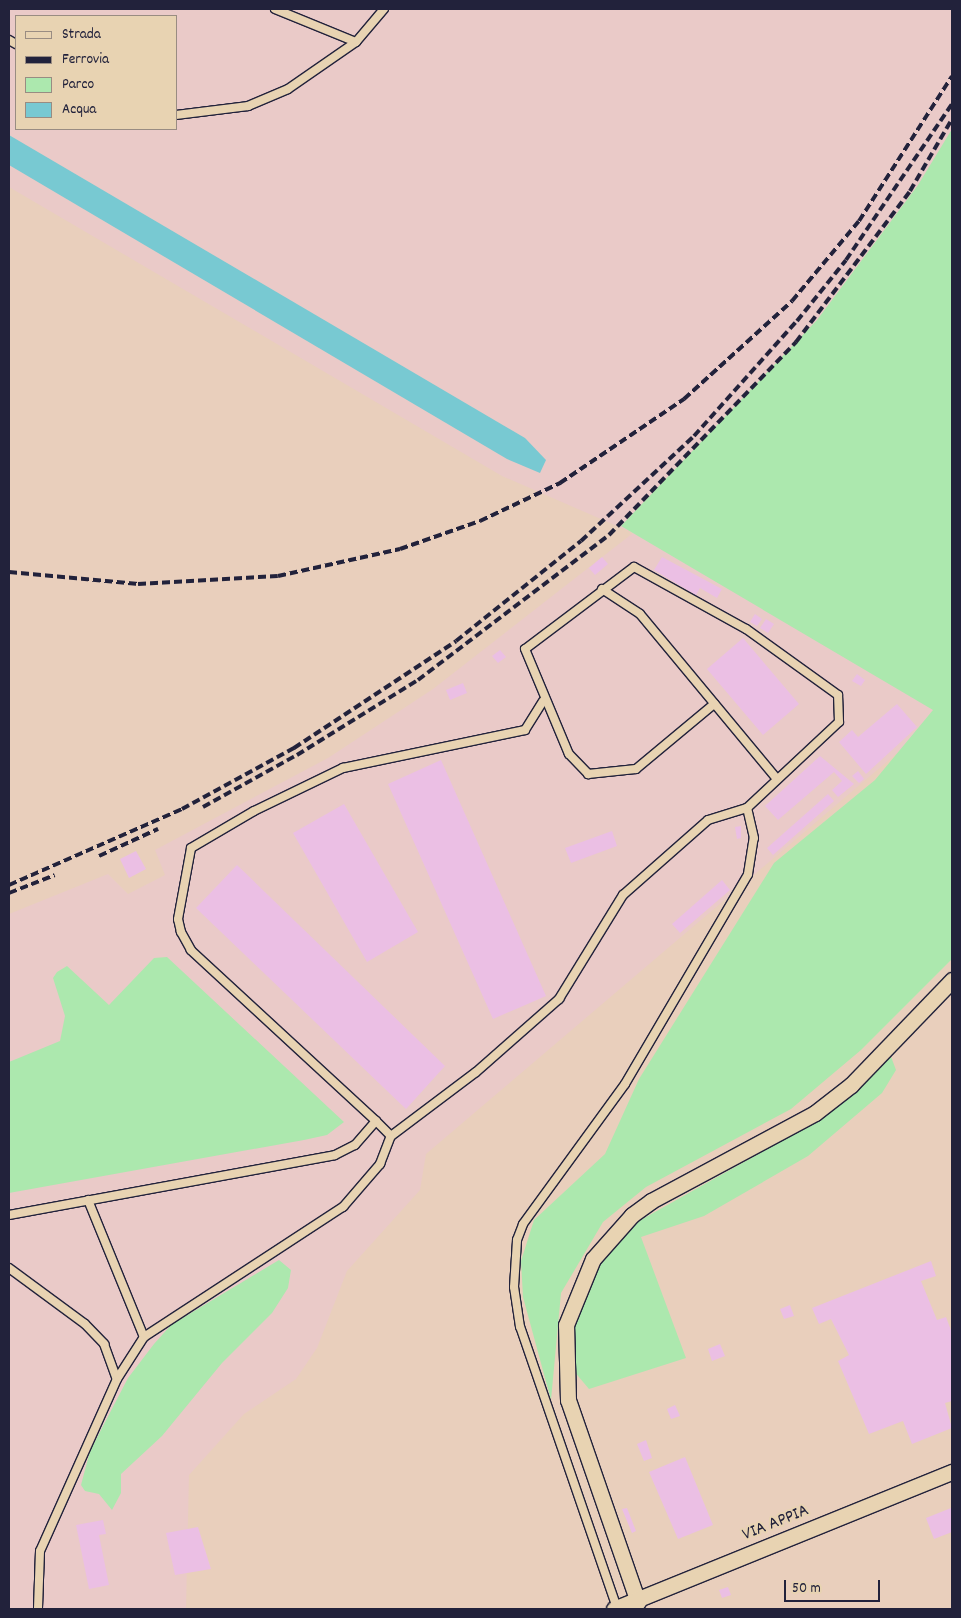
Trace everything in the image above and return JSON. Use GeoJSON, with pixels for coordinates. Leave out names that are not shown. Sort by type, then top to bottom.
{"type":"FeatureCollection","features":[{"type":"Feature","properties":{"kind":"street"},"geometry":{"type":"LineString","coordinates":[[638,1602],[568,1400],[566,1325],[593,1259],[632,1215],[651,1201],[815,1113],[851,1085],[952,980]]}},
{"type":"Feature","properties":{"kind":"street","name":"VIA APPIA"},"geometry":{"type":"LineString","coordinates":[[615,1609],[638,1602],[952,1472]]}},
{"type":"Feature","properties":{"kind":"lane"},"geometry":{"type":"LineString","coordinates":[[274,9],[356,42]]}},
{"type":"Feature","properties":{"kind":"lane"},"geometry":{"type":"LineString","coordinates":[[178,115],[248,106],[288,89],[356,42],[384,9]]}},
{"type":"Feature","properties":{"kind":"lane"},"geometry":{"type":"LineString","coordinates":[[38,1609],[40,1551],[117,1379],[144,1337],[343,1207],[380,1164],[391,1136],[476,1072],[559,999],[623,895],[708,820],[747,808],[838,722],[838,695],[746,629],[634,567],[602,589],[525,650],[543,701],[569,754],[588,774],[636,768],[714,704]]}},
{"type":"Feature","properties":{"kind":"lane"},"geometry":{"type":"LineString","coordinates":[[602,589],[640,614],[777,779]]}},
{"type":"Feature","properties":{"kind":"lane"},"geometry":{"type":"LineString","coordinates":[[391,1136],[191,950],[178,919],[191,848],[254,811],[343,768],[525,730],[543,701]]}},
{"type":"Feature","properties":{"kind":"lane"},"geometry":{"type":"LineString","coordinates":[[615,1609],[520,1327],[514,1287],[517,1240],[523,1224],[625,1084],[748,874],[754,838],[747,808]]}},
{"type":"Feature","properties":{"kind":"lane"},"geometry":{"type":"LineString","coordinates":[[9,1215],[335,1156],[355,1145],[376,1121]]}},
{"type":"Feature","properties":{"kind":"lane"},"geometry":{"type":"LineString","coordinates":[[88,1200],[144,1337]]}},
{"type":"Feature","properties":{"kind":"lane"},"geometry":{"type":"LineString","coordinates":[[9,1268],[85,1324],[104,1344],[117,1379]]}},
{"type":"Feature","properties":{"kind":"shaded area"},"geometry":{"type":"Polygon","coordinates":[[[9,9],[952,9],[952,728],[933,710],[903,748],[426,1154],[420,1190],[347,1271],[317,1348],[296,1379],[244,1414],[189,1475],[186,1609],[9,1609],[9,914],[108,874],[128,894],[165,875],[155,850],[328,758],[433,689],[633,533],[502,476],[9,187],[9,9]]]}},
{"type":"Feature","properties":{"kind":"green space"},"geometry":{"type":"Polygon","coordinates":[[[952,129],[952,959],[861,1050],[791,1109],[646,1187],[603,1222],[561,1293],[551,1400],[523,1297],[521,1261],[534,1220],[605,1154],[639,1079],[774,863],[875,780],[933,710],[621,526],[817,320],[918,185],[952,129]]]}},
{"type":"Feature","properties":{"kind":"green space"},"geometry":{"type":"Polygon","coordinates":[[[167,957],[344,1122],[327,1135],[304,1140],[9,1193],[9,1062],[60,1041],[65,1016],[53,978],[57,972],[67,966],[109,1005],[154,958],[167,957]]]}},
{"type":"Feature","properties":{"kind":"green space"},"geometry":{"type":"Polygon","coordinates":[[[890,1054],[896,1070],[882,1093],[808,1156],[704,1216],[641,1237],[686,1358],[589,1389],[573,1370],[575,1321],[596,1269],[630,1226],[817,1121],[890,1054]]]}},
{"type":"Feature","properties":{"kind":"green space"},"geometry":{"type":"Polygon","coordinates":[[[279,1260],[291,1270],[288,1288],[272,1313],[222,1363],[162,1436],[121,1474],[121,1493],[112,1510],[99,1494],[85,1491],[81,1485],[90,1451],[128,1378],[154,1344],[171,1325],[279,1260]]]}},
{"type":"Feature","properties":{"kind":"water"},"geometry":{"type":"Polygon","coordinates":[[[9,135],[525,438],[546,460],[540,473],[507,459],[9,165],[9,135]]]}},
{"type":"Feature","properties":{"kind":"building"},"geometry":{"type":"Polygon","coordinates":[[[602,557],[608,564],[595,575],[589,568],[602,557]]]}},
{"type":"Feature","properties":{"kind":"building"},"geometry":{"type":"Polygon","coordinates":[[[662,557],[722,589],[717,598],[700,588],[696,595],[654,570],[662,557]]]}},
{"type":"Feature","properties":{"kind":"building"},"geometry":{"type":"Polygon","coordinates":[[[755,614],[762,619],[757,626],[750,622],[755,614]]]}},
{"type":"Feature","properties":{"kind":"building"},"geometry":{"type":"Polygon","coordinates":[[[766,619],[774,624],[768,633],[760,628],[766,619]]]}},
{"type":"Feature","properties":{"kind":"building"},"geometry":{"type":"Polygon","coordinates":[[[743,638],[799,704],[763,735],[707,669],[743,638]]]}},
{"type":"Feature","properties":{"kind":"building"},"geometry":{"type":"Polygon","coordinates":[[[500,650],[506,657],[498,663],[492,656],[500,650]]]}},
{"type":"Feature","properties":{"kind":"building"},"geometry":{"type":"Polygon","coordinates":[[[857,674],[865,680],[861,686],[852,681],[857,674]]]}},
{"type":"Feature","properties":{"kind":"building"},"geometry":{"type":"Polygon","coordinates":[[[463,683],[467,693],[450,700],[446,690],[463,683]]]}},
{"type":"Feature","properties":{"kind":"building"},"geometry":{"type":"Polygon","coordinates":[[[897,704],[917,727],[866,774],[839,742],[852,730],[858,737],[897,704]]]}},
{"type":"Feature","properties":{"kind":"building"},"geometry":{"type":"Polygon","coordinates":[[[820,756],[854,784],[838,797],[832,790],[842,781],[834,772],[778,820],[765,806],[820,756]]]}},
{"type":"Feature","properties":{"kind":"building"},"geometry":{"type":"Polygon","coordinates":[[[441,760],[546,996],[493,1019],[388,784],[441,760]]]}},
{"type":"Feature","properties":{"kind":"building"},"geometry":{"type":"Polygon","coordinates":[[[858,771],[864,779],[859,783],[852,776],[858,771]]]}},
{"type":"Feature","properties":{"kind":"building"},"geometry":{"type":"Polygon","coordinates":[[[828,794],[834,801],[773,855],[767,848],[828,794]]]}},
{"type":"Feature","properties":{"kind":"building"},"geometry":{"type":"Polygon","coordinates":[[[344,804],[418,932],[367,962],[293,833],[344,804]]]}},
{"type":"Feature","properties":{"kind":"building"},"geometry":{"type":"Polygon","coordinates":[[[741,826],[741,838],[737,839],[735,827],[741,826]]]}},
{"type":"Feature","properties":{"kind":"building"},"geometry":{"type":"Polygon","coordinates":[[[612,831],[617,846],[571,863],[565,848],[612,831]]]}},
{"type":"Feature","properties":{"kind":"building"},"geometry":{"type":"Polygon","coordinates":[[[136,851],[146,869],[129,878],[120,859],[136,851]]]}},
{"type":"Feature","properties":{"kind":"building"},"geometry":{"type":"Polygon","coordinates":[[[237,865],[445,1066],[406,1109],[196,908],[237,865]]]}},
{"type":"Feature","properties":{"kind":"building"},"geometry":{"type":"Polygon","coordinates":[[[722,880],[730,890],[680,933],[672,924],[722,880]]]}},
{"type":"Feature","properties":{"kind":"building"},"geometry":{"type":"Polygon","coordinates":[[[931,1261],[936,1276],[921,1281],[937,1320],[946,1317],[952,1333],[952,1401],[945,1403],[952,1428],[912,1444],[903,1421],[869,1434],[838,1361],[849,1355],[831,1319],[819,1324],[812,1308],[931,1261]]]}},
{"type":"Feature","properties":{"kind":"building"},"geometry":{"type":"Polygon","coordinates":[[[790,1305],[794,1316],[784,1319],[780,1309],[790,1305]]]}},
{"type":"Feature","properties":{"kind":"building"},"geometry":{"type":"Polygon","coordinates":[[[720,1344],[725,1356],[712,1361],[708,1349],[720,1344]]]}},
{"type":"Feature","properties":{"kind":"building"},"geometry":{"type":"Polygon","coordinates":[[[675,1405],[680,1416],[671,1419],[667,1409],[675,1405]]]}},
{"type":"Feature","properties":{"kind":"building"},"geometry":{"type":"Polygon","coordinates":[[[646,1440],[652,1458],[644,1461],[637,1444],[646,1440]]]}},
{"type":"Feature","properties":{"kind":"building"},"geometry":{"type":"Polygon","coordinates":[[[685,1457],[713,1525],[678,1539],[649,1472],[685,1457]]]}},
{"type":"Feature","properties":{"kind":"building"},"geometry":{"type":"Polygon","coordinates":[[[627,1508],[636,1531],[632,1533],[622,1509],[627,1508]]]}},
{"type":"Feature","properties":{"kind":"building"},"geometry":{"type":"Polygon","coordinates":[[[951,1508],[952,1532],[934,1539],[926,1518],[951,1508]]]}},
{"type":"Feature","properties":{"kind":"building"},"geometry":{"type":"Polygon","coordinates":[[[103,1520],[106,1534],[99,1535],[109,1585],[89,1589],[76,1525],[103,1520]]]}},
{"type":"Feature","properties":{"kind":"building"},"geometry":{"type":"Polygon","coordinates":[[[198,1527],[211,1569],[175,1575],[166,1533],[198,1527]]]}},
{"type":"Feature","properties":{"kind":"building"},"geometry":{"type":"Polygon","coordinates":[[[728,1587],[731,1595],[722,1598],[719,1590],[728,1587]]]}},
{"type":"Feature","properties":{"kind":"railway"},"geometry":{"type":"LineString","coordinates":[[9,572],[138,584],[278,576],[400,549],[480,521],[560,483],[684,399],[792,301],[859,221],[952,76]]}},
{"type":"Feature","properties":{"kind":"railway"},"geometry":{"type":"LineString","coordinates":[[9,885],[182,809],[294,748],[456,641],[581,541],[694,436],[797,321],[846,260],[952,104]]}},
{"type":"Feature","properties":{"kind":"railway"},"geometry":{"type":"LineString","coordinates":[[203,807],[297,755],[418,680],[609,535],[796,342],[910,191],[952,119]]}},
{"type":"Feature","properties":{"kind":"railway"},"geometry":{"type":"LineString","coordinates":[[99,856],[158,829]]}},
{"type":"Feature","properties":{"kind":"railway"},"geometry":{"type":"LineString","coordinates":[[9,893],[55,875]]}}]}
